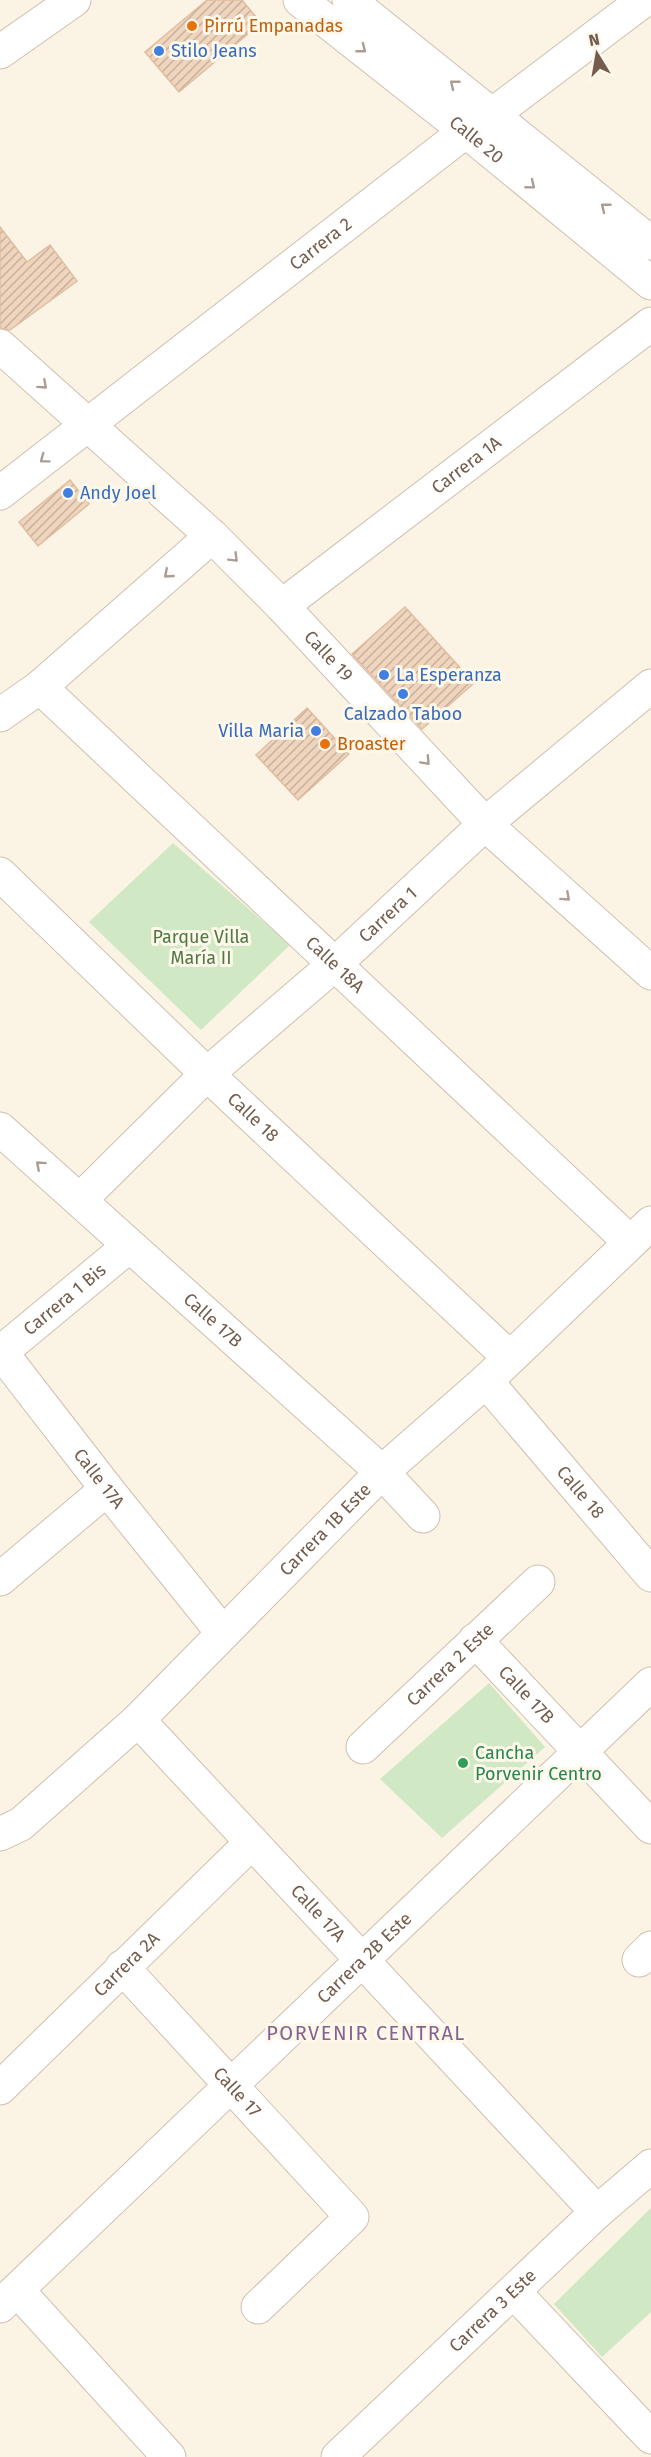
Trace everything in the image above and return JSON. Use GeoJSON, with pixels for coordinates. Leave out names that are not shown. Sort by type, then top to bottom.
{"type":"FeatureCollection","features":[{"type":"Feature","properties":{"kind":"street"},"geometry":{"type":"LineString","coordinates":[[0,52],[74,0]]}},
{"type":"Feature","properties":{"kind":"street","name":"Calle 20"},"geometry":{"type":"LineString","coordinates":[[300,0],[651,243]]}},
{"type":"Feature","properties":{"kind":"street","name":"Calle 20"},"geometry":{"type":"LineString","coordinates":[[349,0],[651,283]]}},
{"type":"Feature","properties":{"kind":"street","name":"Carrera 2"},"geometry":{"type":"LineString","coordinates":[[0,493],[479,123],[644,0]]}},
{"type":"Feature","properties":{"kind":"street","name":"Carrera 1A"},"geometry":{"type":"LineString","coordinates":[[282,606],[651,324]]}},
{"type":"Feature","properties":{"kind":"street","name":"Calle 19"},"geometry":{"type":"LineString","coordinates":[[0,346],[212,536],[282,606],[485,824],[651,973]]}},
{"type":"Feature","properties":{"kind":"street"},"geometry":{"type":"LineString","coordinates":[[0,715],[40,687],[212,536]]}},
{"type":"Feature","properties":{"kind":"street","name":"Carrera 1"},"geometry":{"type":"LineString","coordinates":[[80,1200],[207,1074],[335,964],[485,824],[651,686]]}},
{"type":"Feature","properties":{"kind":"street","name":"Calle 18A"},"geometry":{"type":"LineString","coordinates":[[40,687],[335,964],[641,1232]]}},
{"type":"Feature","properties":{"kind":"street","name":"Calle 18"},"geometry":{"type":"LineString","coordinates":[[0,874],[207,1074],[510,1358]]}},
{"type":"Feature","properties":{"kind":"street","name":"Calle 17B"},"geometry":{"type":"LineString","coordinates":[[0,1129],[382,1472],[423,1516]]}},
{"type":"Feature","properties":{"kind":"street","name":"Carrera 1B Este"},"geometry":{"type":"LineString","coordinates":[[0,1834],[21,1824],[138,1720],[222,1632],[382,1472],[486,1381],[641,1232]]}},
{"type":"Feature","properties":{"kind":"street","name":"Carrera 1 Bis"},"geometry":{"type":"LineString","coordinates":[[1,1352],[129,1246]]}},
{"type":"Feature","properties":{"kind":"street","name":"Calle 17A"},"geometry":{"type":"LineString","coordinates":[[1,1352],[222,1632]]}},
{"type":"Feature","properties":{"kind":"street","name":"Calle 18"},"geometry":{"type":"LineString","coordinates":[[486,1381],[651,1575]]}},
{"type":"Feature","properties":{"kind":"street"},"geometry":{"type":"LineString","coordinates":[[0,1579],[107,1489]]}},
{"type":"Feature","properties":{"kind":"street","name":"Carrera 2 Este"},"geometry":{"type":"LineString","coordinates":[[363,1748],[538,1582]]}},
{"type":"Feature","properties":{"kind":"street","name":"Calle 17B"},"geometry":{"type":"LineString","coordinates":[[476,1640],[651,1827]]}},
{"type":"Feature","properties":{"kind":"street","name":"Carrera 2B Este"},"geometry":{"type":"LineString","coordinates":[[9,2298],[651,1684]]}},
{"type":"Feature","properties":{"kind":"street","name":"Calle 17A"},"geometry":{"type":"LineString","coordinates":[[138,1720],[597,2212]]}},
{"type":"Feature","properties":{"kind":"street","name":"Carrera 2A"},"geometry":{"type":"LineString","coordinates":[[0,2088],[252,1842]]}},
{"type":"Feature","properties":{"kind":"street","name":"Calle 17"},"geometry":{"type":"LineString","coordinates":[[122,1967],[352,2217],[258,2307]]}},
{"type":"Feature","properties":{"kind":"street","name":"Carrera 3 Este"},"geometry":{"type":"LineString","coordinates":[[338,2457],[597,2212],[651,2166]]}},
{"type":"Feature","properties":{"kind":"street"},"geometry":{"type":"LineString","coordinates":[[513,2292],[651,2437]]}},
{"type":"Feature","properties":{"kind":"street"},"geometry":{"type":"LineString","coordinates":[[9,2298],[170,2457]]}},
{"type":"Feature","properties":{"kind":"green space","name":"Parque Villa María II"},"geometry":{"type":"Polygon","coordinates":[[[173,843],[290,945],[201,1030],[89,922],[173,843]]]}},
{"type":"Feature","properties":{"kind":"green space","name":"Cancha Porvenir Centro"},"geometry":{"type":"Polygon","coordinates":[[[489,1683],[545,1747],[442,1838],[380,1779],[489,1683]]]}},
{"type":"Feature","properties":{"kind":"green space"},"geometry":{"type":"Polygon","coordinates":[[[651,2208],[651,2312],[602,2357],[554,2304],[651,2208]]]}},
{"type":"Feature","properties":{"kind":"building"},"geometry":{"type":"Polygon","coordinates":[[[207,0],[242,0],[261,23],[179,92],[145,52],[207,0]]]}},
{"type":"Feature","properties":{"kind":"building"},"geometry":{"type":"Polygon","coordinates":[[[0,227],[27,262],[50,245],[77,281],[10,330],[0,328],[0,227]]]}},
{"type":"Feature","properties":{"kind":"building"},"geometry":{"type":"Polygon","coordinates":[[[70,480],[89,504],[38,546],[19,522],[70,480]]]}},
{"type":"Feature","properties":{"kind":"building"},"geometry":{"type":"Polygon","coordinates":[[[405,607],[474,683],[422,729],[352,654],[405,607]]]}},
{"type":"Feature","properties":{"kind":"building"},"geometry":{"type":"Polygon","coordinates":[[[307,708],[349,754],[298,800],[256,755],[307,708]]]}},
{"type":"Feature","properties":{"kind":"place","name":"Pirrú Empanadas"},"geometry":{"type":"Point","coordinates":[192,26]}},
{"type":"Feature","properties":{"kind":"place","name":"Stilo Jeans"},"geometry":{"type":"Point","coordinates":[159,51]}},
{"type":"Feature","properties":{"kind":"place","name":"Andy Joel"},"geometry":{"type":"Point","coordinates":[68,493]}},
{"type":"Feature","properties":{"kind":"place","name":"La Esperanza"},"geometry":{"type":"Point","coordinates":[384,675]}},
{"type":"Feature","properties":{"kind":"place","name":"Calzado Taboo"},"geometry":{"type":"Point","coordinates":[403,694]}},
{"type":"Feature","properties":{"kind":"place","name":"Villa Maria"},"geometry":{"type":"Point","coordinates":[316,731]}},
{"type":"Feature","properties":{"kind":"place","name":"Broaster"},"geometry":{"type":"Point","coordinates":[325,744]}},
{"type":"Feature","properties":{"kind":"place","name":"Cancha Porvenir Centro"},"geometry":{"type":"Point","coordinates":[463,1763]}},
{"type":"Feature","properties":{"kind":"district","name":"PORVENIR CENTRAL"},"geometry":{"type":"Point","coordinates":[366,2033]}}]}
